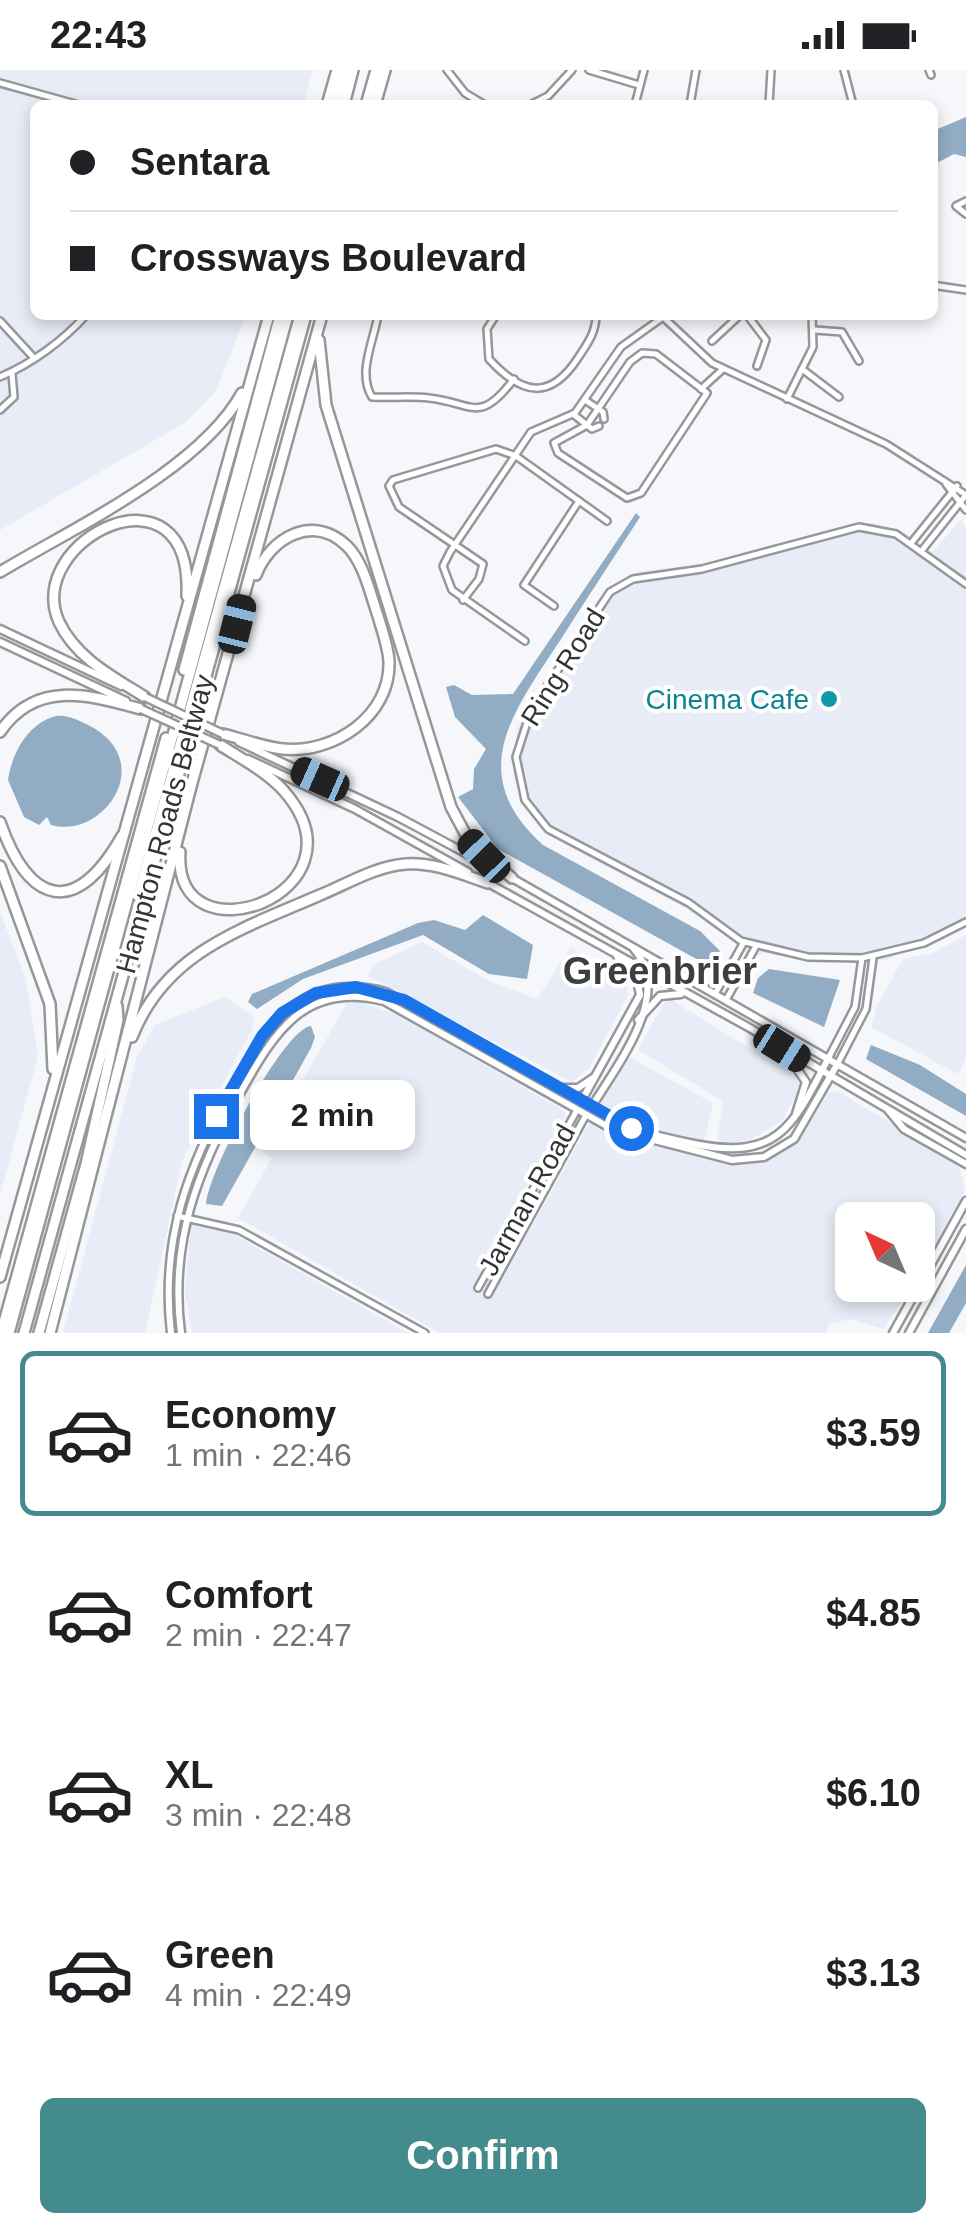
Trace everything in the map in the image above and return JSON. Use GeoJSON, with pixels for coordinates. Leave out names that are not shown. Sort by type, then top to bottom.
{"type":"FeatureCollection","features":[{"type":"Feature","properties":{"kind":"highway"},"geometry":{"type":"LineString","coordinates":[[328,100],[337,70]]}},
{"type":"Feature","properties":{"kind":"highway"},"geometry":{"type":"LineString","coordinates":[[338,100],[349,70]]}},
{"type":"Feature","properties":{"kind":"highway"},"geometry":{"type":"LineString","coordinates":[[345,100],[349,70]]}},
{"type":"Feature","properties":{"kind":"highway"},"geometry":{"type":"LineString","coordinates":[[367,100],[376,70]]}},
{"type":"Feature","properties":{"kind":"highway"},"geometry":{"type":"LineString","coordinates":[[377,100],[385,70]]}},
{"type":"Feature","properties":{"kind":"highway"},"geometry":{"type":"LineString","coordinates":[[0,1277],[267,320]]}},
{"type":"Feature","properties":{"kind":"highway","name":"Hampton Roads Beltway"},"geometry":{"type":"LineString","coordinates":[[5,1333],[279,320]]}},
{"type":"Feature","properties":{"kind":"highway"},"geometry":{"type":"LineString","coordinates":[[5,1333],[287,320]]}},
{"type":"Feature","properties":{"kind":"highway"},"geometry":{"type":"LineString","coordinates":[[21,1333],[302,320]]}},
{"type":"Feature","properties":{"kind":"highway","name":"Hampton Roads Beltway"},"geometry":{"type":"LineString","coordinates":[[21,1333],[117,998],[302,320]]}},
{"type":"Feature","properties":{"kind":"highway"},"geometry":{"type":"LineString","coordinates":[[50,1333],[192,784],[321,320]]}},
{"type":"Feature","properties":{"kind":"highway"},"geometry":{"type":"LineString","coordinates":[[322,320],[318,357],[326,405],[451,807],[468,839],[512,878]]}},
{"type":"Feature","properties":{"kind":"highway"},"geometry":{"type":"LineString","coordinates":[[0,572],[198,448],[236,403],[256,358]]}},
{"type":"Feature","properties":{"kind":"highway"},"geometry":{"type":"LineString","coordinates":[[145,697],[86,658],[65,632],[54,599],[62,565],[83,543],[112,525],[132,519],[155,524],[175,538],[184,553],[186,614]]}},
{"type":"Feature","properties":{"kind":"highway"},"geometry":{"type":"LineString","coordinates":[[222,740],[282,749],[330,742],[371,713],[388,674],[386,644],[358,561],[330,534],[302,531],[274,544],[258,568],[237,624]]}},
{"type":"Feature","properties":{"kind":"highway"},"geometry":{"type":"LineString","coordinates":[[0,732],[26,706],[58,694],[82,694],[142,708]]}},
{"type":"Feature","properties":{"kind":"highway"},"geometry":{"type":"LineString","coordinates":[[192,784],[180,859],[191,892],[211,908],[234,912],[271,899],[290,885],[306,851],[300,818],[276,783],[222,740]]}},
{"type":"Feature","properties":{"kind":"highway"},"geometry":{"type":"LineString","coordinates":[[0,822],[21,872],[40,886],[61,891],[76,889],[98,876],[130,821]]}},
{"type":"Feature","properties":{"kind":"highway"},"geometry":{"type":"LineString","coordinates":[[116,1077],[154,994],[193,954],[221,938],[392,866],[429,865],[488,883]]}},
{"type":"Feature","properties":{"kind":"highway"},"geometry":{"type":"LineString","coordinates":[[0,866],[54,1022],[52,1079],[42,1122]]}},
{"type":"Feature","properties":{"kind":"highway"},"geometry":{"type":"LineString","coordinates":[[38,1333],[86,1164],[118,1020],[117,998]]}},
{"type":"Feature","properties":{"kind":"highway"},"geometry":{"type":"LineString","coordinates":[[0,1262],[14,1224]]}},
{"type":"Feature","properties":{"kind":"street"},"geometry":{"type":"LineString","coordinates":[[447,70],[465,93],[477,100]]}},
{"type":"Feature","properties":{"kind":"street"},"geometry":{"type":"LineString","coordinates":[[540,100],[572,70]]}},
{"type":"Feature","properties":{"kind":"street"},"geometry":{"type":"LineString","coordinates":[[589,70],[639,86]]}},
{"type":"Feature","properties":{"kind":"street"},"geometry":{"type":"LineString","coordinates":[[636,100],[644,70]]}},
{"type":"Feature","properties":{"kind":"street"},"geometry":{"type":"LineString","coordinates":[[691,100],[696,70]]}},
{"type":"Feature","properties":{"kind":"street"},"geometry":{"type":"LineString","coordinates":[[770,100],[772,70]]}},
{"type":"Feature","properties":{"kind":"street"},"geometry":{"type":"LineString","coordinates":[[844,70],[852,100]]}},
{"type":"Feature","properties":{"kind":"street"},"geometry":{"type":"LineString","coordinates":[[0,84],[60,100]]}},
{"type":"Feature","properties":{"kind":"street"},"geometry":{"type":"LineString","coordinates":[[966,201],[956,206],[966,214]]}},
{"type":"Feature","properties":{"kind":"street"},"geometry":{"type":"LineString","coordinates":[[938,286],[966,290]]}},
{"type":"Feature","properties":{"kind":"street"},"geometry":{"type":"LineString","coordinates":[[0,377],[12,374],[80,320]]}},
{"type":"Feature","properties":{"kind":"street"},"geometry":{"type":"LineString","coordinates":[[376,320],[369,342],[367,388],[372,398],[433,398],[456,407],[480,408],[494,402],[514,379]]}},
{"type":"Feature","properties":{"kind":"street"},"geometry":{"type":"LineString","coordinates":[[493,320],[487,329],[486,353],[530,389],[559,384],[592,336],[595,320]]}},
{"type":"Feature","properties":{"kind":"street"},"geometry":{"type":"LineString","coordinates":[[526,642],[464,600],[445,578],[444,566],[531,432],[573,414],[621,347],[658,320]]}},
{"type":"Feature","properties":{"kind":"street"},"geometry":{"type":"LineString","coordinates":[[667,320],[690,347],[723,370],[886,444],[946,484],[957,486],[966,495],[922,550]]}},
{"type":"Feature","properties":{"kind":"street"},"geometry":{"type":"LineString","coordinates":[[712,342],[738,320]]}},
{"type":"Feature","properties":{"kind":"street"},"geometry":{"type":"LineString","coordinates":[[748,320],[766,340],[757,366]]}},
{"type":"Feature","properties":{"kind":"street"},"geometry":{"type":"LineString","coordinates":[[787,398],[802,370],[815,330],[813,320]]}},
{"type":"Feature","properties":{"kind":"street"},"geometry":{"type":"LineString","coordinates":[[0,321],[34,357]]}},
{"type":"Feature","properties":{"kind":"street"},"geometry":{"type":"LineString","coordinates":[[815,330],[842,332],[859,361]]}},
{"type":"Feature","properties":{"kind":"street"},"geometry":{"type":"LineString","coordinates":[[587,425],[630,362],[642,353],[656,354],[707,394],[641,493],[628,498],[554,448],[557,439],[587,425],[599,426]]}},
{"type":"Feature","properties":{"kind":"street"},"geometry":{"type":"LineString","coordinates":[[701,389],[723,370]]}},
{"type":"Feature","properties":{"kind":"street"},"geometry":{"type":"LineString","coordinates":[[802,370],[839,397]]}},
{"type":"Feature","properties":{"kind":"street"},"geometry":{"type":"LineString","coordinates":[[0,410],[14,397],[12,374]]}},
{"type":"Feature","properties":{"kind":"street"},"geometry":{"type":"LineString","coordinates":[[585,400],[604,419]]}},
{"type":"Feature","properties":{"kind":"street"},"geometry":{"type":"LineString","coordinates":[[573,414],[587,425]]}},
{"type":"Feature","properties":{"kind":"street"},"geometry":{"type":"LineString","coordinates":[[464,600],[479,579],[483,564],[399,507],[389,486],[398,478],[496,449],[516,456],[607,521]]}},
{"type":"Feature","properties":{"kind":"street"},"geometry":{"type":"LineString","coordinates":[[946,484],[966,510]]}},
{"type":"Feature","properties":{"kind":"street"},"geometry":{"type":"LineString","coordinates":[[911,543],[957,486]]}},
{"type":"Feature","properties":{"kind":"street"},"geometry":{"type":"LineString","coordinates":[[554,606],[524,585],[579,501]]}},
{"type":"Feature","properties":{"kind":"street","name":"Ring Road"},"geometry":{"type":"LineString","coordinates":[[966,584],[911,543],[876,528],[846,529],[724,564],[654,572],[619,584],[524,722],[517,746],[518,778],[538,820],[548,830],[689,903],[744,942],[808,957],[862,958],[936,938],[966,922]]}},
{"type":"Feature","properties":{"kind":"street"},"geometry":{"type":"LineString","coordinates":[[0,630],[145,697],[354,809],[966,1155]]}},
{"type":"Feature","properties":{"kind":"street"},"geometry":{"type":"LineString","coordinates":[[0,642],[142,708],[398,816],[966,1138]]}},
{"type":"Feature","properties":{"kind":"street"},"geometry":{"type":"LineString","coordinates":[[715,994],[744,942]]}},
{"type":"Feature","properties":{"kind":"street"},"geometry":{"type":"LineString","coordinates":[[630,945],[649,974]]}},
{"type":"Feature","properties":{"kind":"street"},"geometry":{"type":"LineString","coordinates":[[726,1000],[757,945]]}},
{"type":"Feature","properties":{"kind":"street","name":"Jarman Road"},"geometry":{"type":"LineString","coordinates":[[478,1288],[640,995],[637,980],[617,956]]}},
{"type":"Feature","properties":{"kind":"street"},"geometry":{"type":"LineString","coordinates":[[181,1333],[178,1273],[185,1216],[206,1157],[270,1042],[298,1014],[324,1001],[354,996],[393,1005],[633,1137],[748,1160],[773,1154],[794,1138],[866,1009],[873,957]]}},
{"type":"Feature","properties":{"kind":"street"},"geometry":{"type":"LineString","coordinates":[[589,1111],[651,1134],[732,1151],[769,1142],[796,1114],[856,1006],[862,958]]}},
{"type":"Feature","properties":{"kind":"street","name":"Jarman Road"},"geometry":{"type":"LineString","coordinates":[[488,1294],[638,1020],[650,993],[649,974]]}},
{"type":"Feature","properties":{"kind":"street"},"geometry":{"type":"LineString","coordinates":[[170,1333],[168,1280],[175,1216],[204,1138],[262,1036],[282,1013],[316,993],[356,987],[395,995],[552,1084],[579,1106]]}},
{"type":"Feature","properties":{"kind":"street"},"geometry":{"type":"LineString","coordinates":[[638,1020],[660,996],[684,994]]}},
{"type":"Feature","properties":{"kind":"street"},"geometry":{"type":"LineString","coordinates":[[782,1048],[806,1082],[796,1114]]}},
{"type":"Feature","properties":{"kind":"street"},"geometry":{"type":"LineString","coordinates":[[552,1084],[578,1088],[597,1074]]}},
{"type":"Feature","properties":{"kind":"street"},"geometry":{"type":"LineString","coordinates":[[888,1110],[895,1122],[966,1164]]}},
{"type":"Feature","properties":{"kind":"street"},"geometry":{"type":"LineString","coordinates":[[893,1333],[966,1201]]}},
{"type":"Feature","properties":{"kind":"street"},"geometry":{"type":"LineString","coordinates":[[175,1216],[239,1230],[425,1333]]}},
{"type":"Feature","properties":{"kind":"street"},"geometry":{"type":"LineString","coordinates":[[909,1333],[966,1229]]}},
{"type":"Feature","properties":{"kind":"shaded area"},"geometry":{"type":"Polygon","coordinates":[[[0,70],[313,70],[304,100],[30,100],[30,320],[244,320],[216,391],[186,422],[0,530],[0,70]]]}},
{"type":"Feature","properties":{"kind":"shaded area"},"geometry":{"type":"Polygon","coordinates":[[[960,520],[966,527],[966,927],[885,960],[826,963],[764,953],[754,957],[687,909],[560,842],[537,824],[525,807],[513,776],[517,729],[610,587],[640,571],[700,565],[850,524],[873,523],[905,533],[933,552],[960,520]]]}},
{"type":"Feature","properties":{"kind":"shaded area"},"geometry":{"type":"Polygon","coordinates":[[[0,912],[26,979],[38,1056],[0,1195],[0,912]]]}},
{"type":"Feature","properties":{"kind":"shaded area"},"geometry":{"type":"Polygon","coordinates":[[[966,935],[966,1059],[958,1074],[871,1027],[877,1006],[903,959],[933,953],[966,935]]]}},
{"type":"Feature","properties":{"kind":"shaded area"},"geometry":{"type":"Polygon","coordinates":[[[422,942],[489,981],[537,999],[571,947],[627,982],[628,996],[589,1068],[572,1082],[368,976],[373,965],[422,942]]]}},
{"type":"Feature","properties":{"kind":"shaded area"},"geometry":{"type":"Polygon","coordinates":[[[225,997],[254,1017],[252,1029],[182,1161],[145,1333],[63,1333],[137,1057],[155,1025],[225,997]]]}},
{"type":"Feature","properties":{"kind":"shaded area"},"geometry":{"type":"Polygon","coordinates":[[[671,1000],[795,1076],[801,1086],[782,1121],[750,1140],[725,1144],[717,1138],[723,1101],[638,1050],[664,1003],[671,1000]]]}},
{"type":"Feature","properties":{"kind":"shaded area"},"geometry":{"type":"Polygon","coordinates":[[[347,1003],[363,1003],[398,1015],[564,1111],[565,1116],[483,1267],[503,1278],[627,1056],[713,1103],[700,1158],[752,1164],[776,1156],[807,1128],[829,1092],[837,1091],[958,1163],[965,1190],[935,1245],[935,1202],[835,1202],[835,1302],[901,1302],[883,1329],[850,1319],[829,1324],[826,1333],[440,1333],[238,1218],[272,1158],[262,1151],[347,1003]]]}},
{"type":"Feature","properties":{"kind":"shaded area"},"geometry":{"type":"Polygon","coordinates":[[[191,1225],[235,1235],[408,1333],[192,1333],[185,1292],[191,1225]]]}},
{"type":"Feature","properties":{"kind":"water"},"geometry":{"type":"Polygon","coordinates":[[[966,117],[966,157],[954,154],[938,162],[938,129],[966,117]]]}},
{"type":"Feature","properties":{"kind":"water"},"geometry":{"type":"Polygon","coordinates":[[[636,513],[640,517],[514,717],[504,742],[501,767],[505,793],[519,818],[543,845],[700,931],[720,951],[709,966],[498,849],[458,797],[473,789],[474,769],[486,749],[455,717],[446,687],[454,685],[472,695],[513,694],[636,513]]]}},
{"type":"Feature","properties":{"kind":"water"},"geometry":{"type":"Polygon","coordinates":[[[56,716],[86,724],[108,739],[119,757],[121,775],[116,793],[105,809],[71,826],[51,825],[47,817],[39,825],[24,817],[8,780],[23,740],[37,725],[56,716]]]}},
{"type":"Feature","properties":{"kind":"water"},"geometry":{"type":"Polygon","coordinates":[[[483,915],[533,945],[527,979],[489,974],[423,935],[303,979],[257,1009],[248,1002],[252,994],[418,923],[434,920],[465,930],[483,915]]]}},
{"type":"Feature","properties":{"kind":"water"},"geometry":{"type":"Polygon","coordinates":[[[769,969],[840,980],[824,1027],[753,993],[758,978],[769,969]]]}},
{"type":"Feature","properties":{"kind":"water"},"geometry":{"type":"Polygon","coordinates":[[[311,1026],[315,1037],[311,1048],[222,1206],[206,1204],[219,1164],[248,1105],[283,1051],[298,1033],[311,1026]]]}},
{"type":"Feature","properties":{"kind":"water"},"geometry":{"type":"Polygon","coordinates":[[[871,1045],[920,1065],[966,1094],[966,1116],[866,1059],[871,1045]]]}},
{"type":"Feature","properties":{"kind":"water"},"geometry":{"type":"Polygon","coordinates":[[[966,1265],[966,1303],[949,1333],[928,1333],[966,1265]]]}},
{"type":"Feature","properties":{"kind":"place","name":"Cinema Cafe"},"geometry":{"type":"Point","coordinates":[829,699]}},
{"type":"Feature","properties":{"kind":"district","name":"Greenbrier"},"geometry":{"type":"Point","coordinates":[660,971]}},
{"type":"Feature","properties":{"kind":"route"},"geometry":{"type":"LineString","coordinates":[[216,1116],[262,1036],[282,1013],[316,993],[356,987],[395,995],[631,1128]]}}]}
